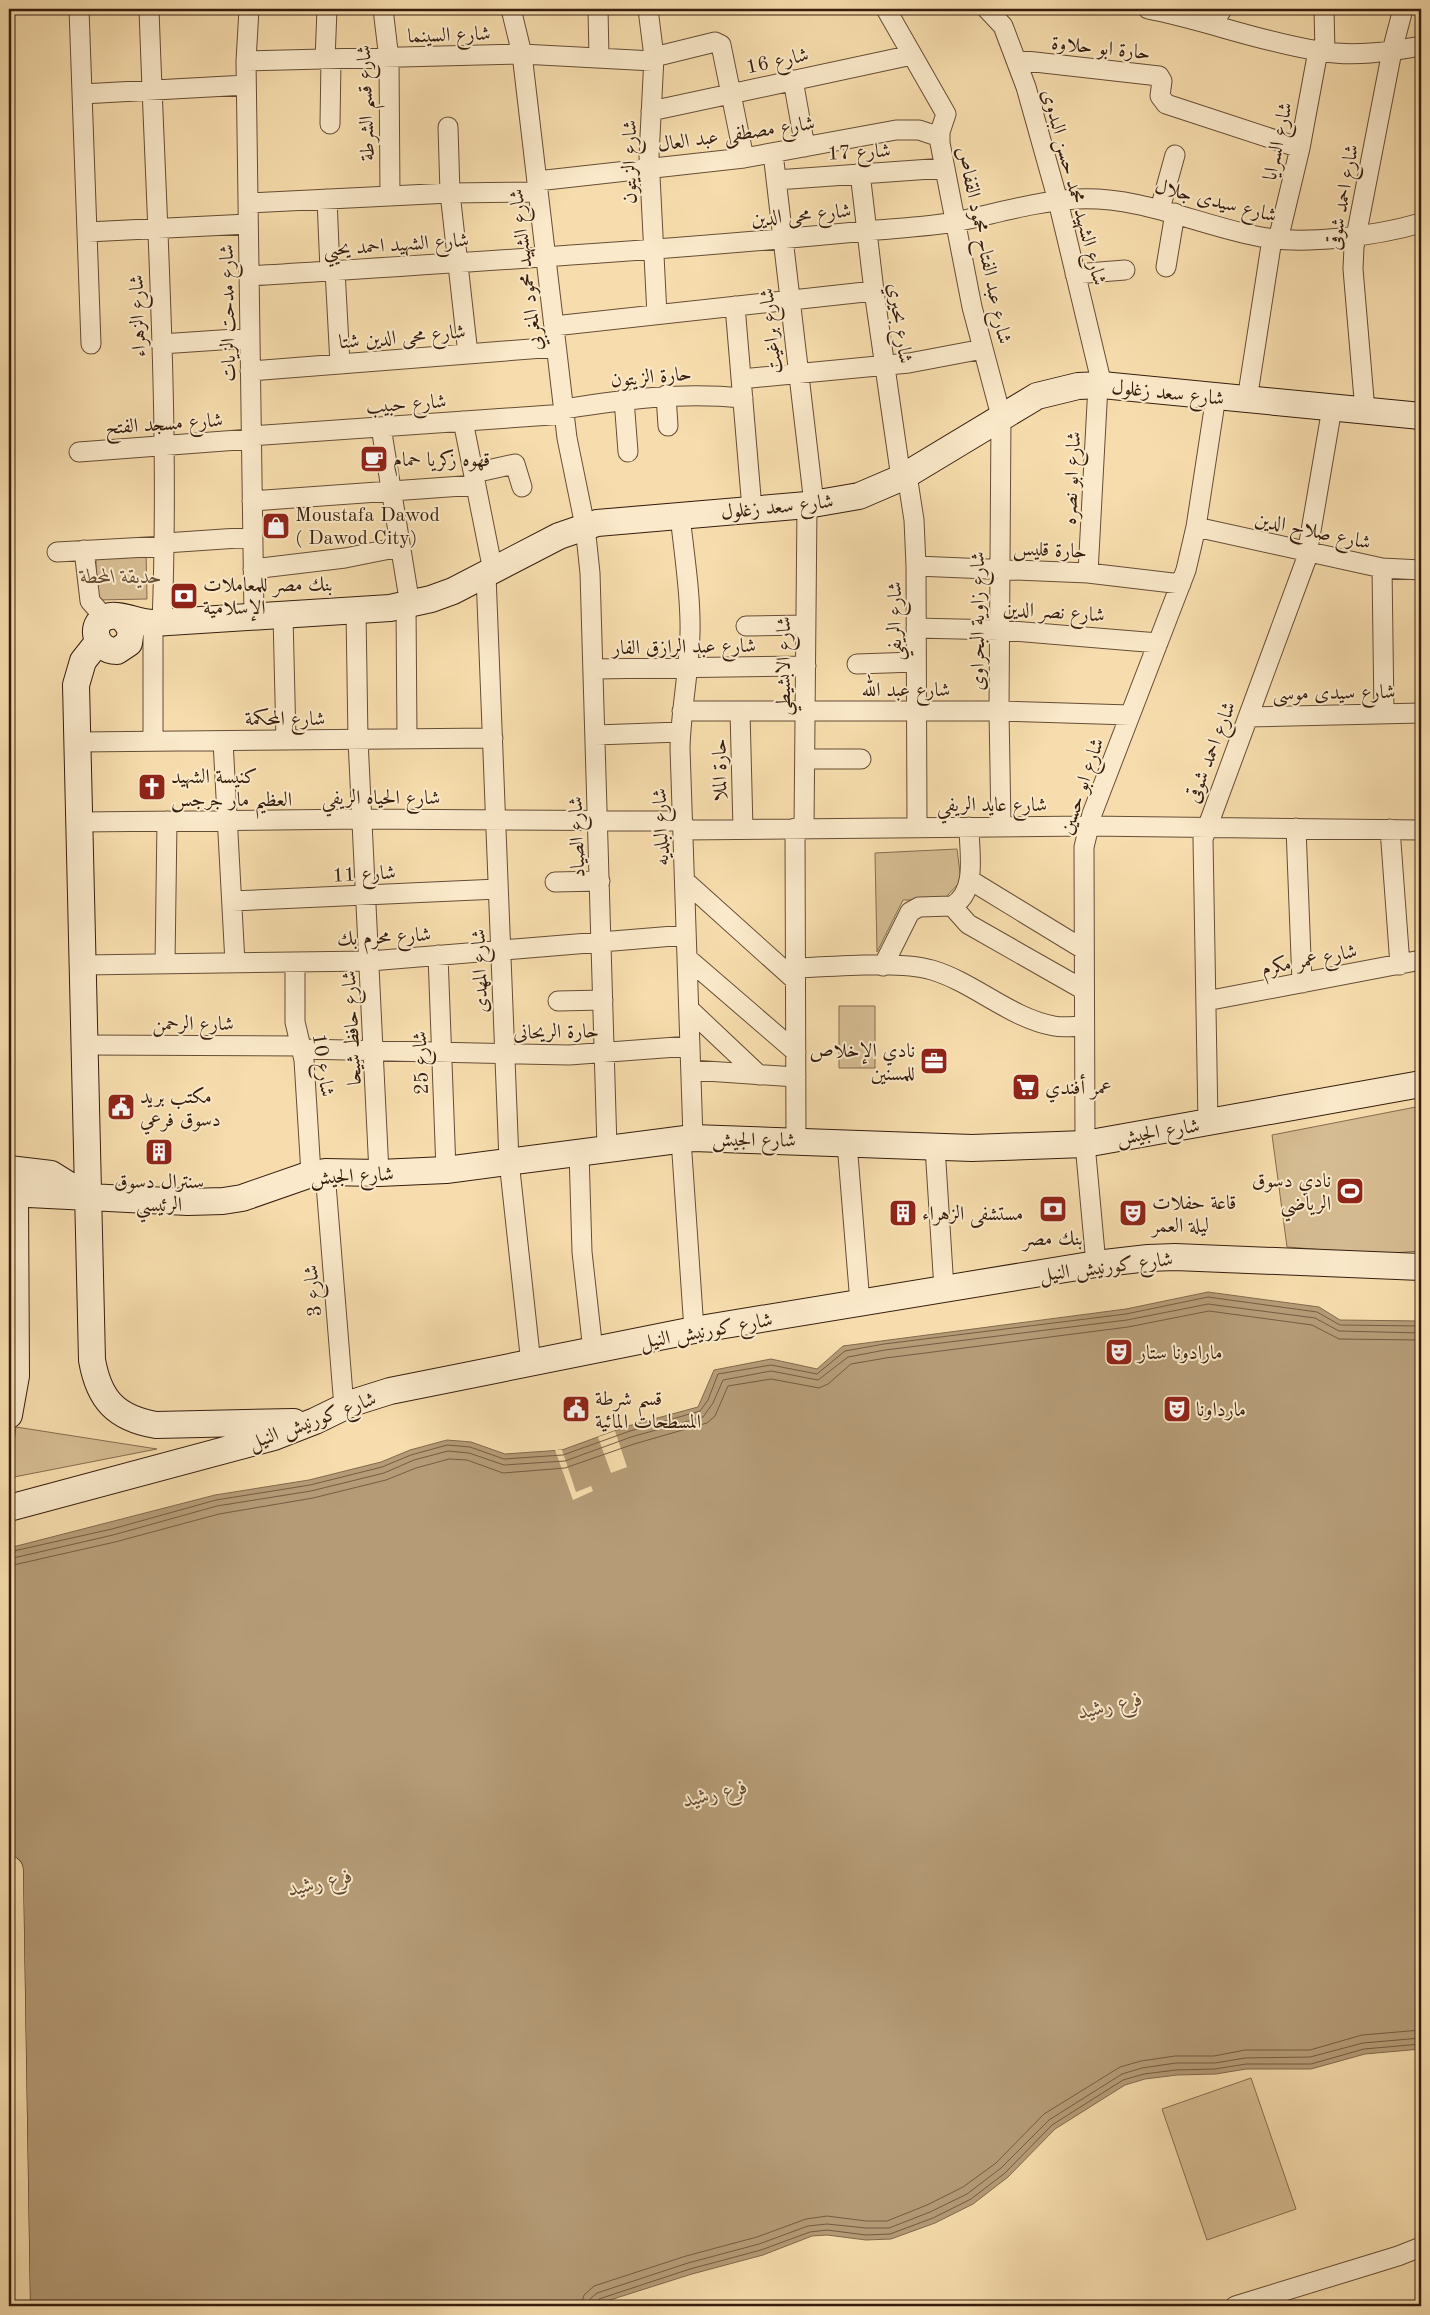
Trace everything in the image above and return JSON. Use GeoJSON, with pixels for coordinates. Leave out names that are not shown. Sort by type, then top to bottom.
{"type":"FeatureCollection","features":[{"type":"Feature","properties":{"kind":"highway"},"geometry":{"type":"LineString","coordinates":[[9,1870],[16,2306]]}},
{"type":"Feature","properties":{"kind":"main road","name":"شارع سعد زغلول"},"geometry":{"type":"LineString","coordinates":[[108,626],[356,612],[408,605],[453,591],[559,536],[585,526],[609,520],[810,504],[859,496],[904,476],[1037,396],[1057,390],[1100,385],[1421,416]]}},
{"type":"Feature","properties":{"kind":"main road"},"geometry":{"type":"LineString","coordinates":[[108,626],[83,661],[78,673],[92,1360],[98,1386],[105,1398],[118,1412],[136,1421],[156,1425],[315,1421]]}},
{"type":"Feature","properties":{"kind":"main road","name":"شارع الجيش"},"geometry":{"type":"LineString","coordinates":[[11,1185],[88,1197],[222,1201],[242,1198],[318,1173],[446,1170],[687,1138],[796,1140],[935,1147],[1010,1148],[1085,1144],[1421,1084]]}},
{"type":"Feature","properties":{"kind":"main road"},"geometry":{"type":"LineString","coordinates":[[9,1416],[16,1376],[11,1185]]}},
{"type":"Feature","properties":{"kind":"main road","name":"شارع كورنيش النيل"},"geometry":{"type":"LineString","coordinates":[[9,1508],[113,1478],[253,1444],[315,1421],[371,1396],[390,1391],[694,1330],[1096,1264],[1148,1258],[1175,1257],[1421,1267]]}},
{"type":"Feature","properties":{"kind":"street"},"geometry":{"type":"LineString","coordinates":[[79,9],[91,344]]}},
{"type":"Feature","properties":{"kind":"street","name":"شارع الزهراء"},"geometry":{"type":"LineString","coordinates":[[149,9],[161,344],[165,545],[158,623],[153,741]]}},
{"type":"Feature","properties":{"kind":"street","name":"شارع مدحت الزيات"},"geometry":{"type":"LineString","coordinates":[[249,9],[246,85],[254,617]]}},
{"type":"Feature","properties":{"kind":"street"},"geometry":{"type":"LineString","coordinates":[[327,9],[330,124]]}},
{"type":"Feature","properties":{"kind":"street","name":"شارع قسم الشرطة"},"geometry":{"type":"LineString","coordinates":[[383,9],[389,59],[390,196]]}},
{"type":"Feature","properties":{"kind":"street","name":"شارع الشهيد محمود المغربي"},"geometry":{"type":"LineString","coordinates":[[511,9],[522,54],[572,468],[585,526]]}},
{"type":"Feature","properties":{"kind":"street"},"geometry":{"type":"LineString","coordinates":[[598,9],[599,58]]}},
{"type":"Feature","properties":{"kind":"street","name":"شارع الزيتون"},"geometry":{"type":"LineString","coordinates":[[648,9],[653,59],[650,169],[657,315]]}},
{"type":"Feature","properties":{"kind":"street","name":"شارع عبد الفتاح محمود القفاص"},"geometry":{"type":"LineString","coordinates":[[886,9],[945,110],[946,118],[940,138],[945,168],[966,282],[1001,416]]}},
{"type":"Feature","properties":{"kind":"street","name":"شارع الشهيد محمد حسن البدوى"},"geometry":{"type":"LineString","coordinates":[[986,9],[1004,26],[1017,60],[1058,201],[1100,385]]}},
{"type":"Feature","properties":{"kind":"street"},"geometry":{"type":"LineString","coordinates":[[1148,9],[1218,17],[1322,51],[1348,54],[1392,52],[1421,46]]}},
{"type":"Feature","properties":{"kind":"street","name":"شارع السرايا"},"geometry":{"type":"LineString","coordinates":[[1247,400],[1275,239],[1300,148],[1322,51],[1324,9]]}},
{"type":"Feature","properties":{"kind":"street","name":"شارع احمد شوقى"},"geometry":{"type":"LineString","coordinates":[[1364,411],[1353,269],[1357,236],[1392,52],[1403,9]]}},
{"type":"Feature","properties":{"kind":"street","name":"شارع السينما"},"geometry":{"type":"LineString","coordinates":[[246,61],[389,59],[522,54],[653,59],[715,42],[719,44],[732,93]]}},
{"type":"Feature","properties":{"kind":"street","name":"شارع 16"},"geometry":{"type":"LineString","coordinates":[[651,111],[912,55]]}},
{"type":"Feature","properties":{"kind":"street","name":"حارة ابو حلاوة"},"geometry":{"type":"LineString","coordinates":[[1017,60],[1159,76],[1162,84],[1160,96],[1166,104],[1300,148]]}},
{"type":"Feature","properties":{"kind":"street"},"geometry":{"type":"LineString","coordinates":[[793,80],[805,147]]}},
{"type":"Feature","properties":{"kind":"street"},"geometry":{"type":"LineString","coordinates":[[82,94],[246,85]]}},
{"type":"Feature","properties":{"kind":"street"},"geometry":{"type":"LineString","coordinates":[[732,93],[744,158]]}},
{"type":"Feature","properties":{"kind":"street"},"geometry":{"type":"LineString","coordinates":[[448,127],[450,193],[468,354]]}},
{"type":"Feature","properties":{"kind":"street","name":"شارع مصطفى عبد العال"},"geometry":{"type":"LineString","coordinates":[[248,203],[538,187],[650,169],[744,158],[896,130],[918,130],[940,138]]}},
{"type":"Feature","properties":{"kind":"street","name":"شارع براغيت"},"geometry":{"type":"LineString","coordinates":[[773,153],[810,504]]}},
{"type":"Feature","properties":{"kind":"street"},"geometry":{"type":"LineString","coordinates":[[1166,266],[1167,211],[1175,155]]}},
{"type":"Feature","properties":{"kind":"street","name":"شارع 17"},"geometry":{"type":"LineString","coordinates":[[776,180],[945,168]]}},
{"type":"Feature","properties":{"kind":"street","name":"شارع بحيري"},"geometry":{"type":"LineString","coordinates":[[860,173],[884,366],[904,476]]}},
{"type":"Feature","properties":{"kind":"street"},"geometry":{"type":"LineString","coordinates":[[327,199],[340,364]]}},
{"type":"Feature","properties":{"kind":"street","name":"شارع سيدى جلال"},"geometry":{"type":"LineString","coordinates":[[1058,201],[1120,201],[1275,239],[1357,236],[1421,223]]}},
{"type":"Feature","properties":{"kind":"street","name":"شارع محى الدين"},"geometry":{"type":"LineString","coordinates":[[546,257],[955,222],[1058,201]]}},
{"type":"Feature","properties":{"kind":"street"},"geometry":{"type":"LineString","coordinates":[[87,232],[248,224]]}},
{"type":"Feature","properties":{"kind":"street","name":"شارع الشهيد احمد يحيي"},"geometry":{"type":"LineString","coordinates":[[249,276],[546,257]]}},
{"type":"Feature","properties":{"kind":"street"},"geometry":{"type":"LineString","coordinates":[[1076,274],[1125,270]]}},
{"type":"Feature","properties":{"kind":"street"},"geometry":{"type":"LineString","coordinates":[[554,326],[874,291]]}},
{"type":"Feature","properties":{"kind":"street"},"geometry":{"type":"LineString","coordinates":[[735,306],[752,509]]}},
{"type":"Feature","properties":{"kind":"street"},"geometry":{"type":"LineString","coordinates":[[161,344],[250,338]]}},
{"type":"Feature","properties":{"kind":"street","name":"شارع محى الدين شتا"},"geometry":{"type":"LineString","coordinates":[[250,371],[556,347]]}},
{"type":"Feature","properties":{"kind":"street"},"geometry":{"type":"LineString","coordinates":[[741,379],[884,366],[934,359],[983,349]]}},
{"type":"Feature","properties":{"kind":"street","name":"شارع ابو نصره"},"geometry":{"type":"LineString","coordinates":[[1088,573],[1100,385]]}},
{"type":"Feature","properties":{"kind":"street"},"geometry":{"type":"LineString","coordinates":[[666,395],[668,426]]}},
{"type":"Feature","properties":{"kind":"street","name":"حارة الزيتون"},"geometry":{"type":"LineString","coordinates":[[564,412],[624,399],[666,395],[712,395],[743,398]]}},
{"type":"Feature","properties":{"kind":"street","name":"شارع ابو حسين"},"geometry":{"type":"LineString","coordinates":[[1096,1264],[1085,1144],[1083,858],[1088,826],[1181,584],[1196,527],[1216,396]]}},
{"type":"Feature","properties":{"kind":"street"},"geometry":{"type":"LineString","coordinates":[[624,399],[628,452]]}},
{"type":"Feature","properties":{"kind":"street","name":"شارع احمد شوقى"},"geometry":{"type":"LineString","coordinates":[[1208,1123],[1202,850],[1205,827],[1308,552],[1332,408]]}},
{"type":"Feature","properties":{"kind":"street","name":"شارع حبيب"},"geometry":{"type":"LineString","coordinates":[[251,438],[564,412]]}},
{"type":"Feature","properties":{"kind":"street","name":"شارع زاوية البحراوى"},"geometry":{"type":"LineString","coordinates":[[1001,416],[999,712],[1001,826]]}},
{"type":"Feature","properties":{"kind":"street","name":"شارع المهدى"},"geometry":{"type":"LineString","coordinates":[[462,421],[475,479],[489,573],[508,1162],[531,1364]]}},
{"type":"Feature","properties":{"kind":"street"},"geometry":{"type":"LineString","coordinates":[[381,427],[408,605],[407,739]]}},
{"type":"Feature","properties":{"kind":"street","name":"شارع مسجد الفتح"},"geometry":{"type":"LineString","coordinates":[[80,452],[251,438]]}},
{"type":"Feature","properties":{"kind":"street"},"geometry":{"type":"LineString","coordinates":[[252,501],[391,491],[475,479],[515,464],[522,488]]}},
{"type":"Feature","properties":{"kind":"street","name":"شارع الريفي"},"geometry":{"type":"LineString","coordinates":[[904,476],[914,520],[916,566],[917,827]]}},
{"type":"Feature","properties":{"kind":"street","name":"شارع الابشيطي"},"geometry":{"type":"LineString","coordinates":[[796,1140],[795,974],[799,828],[805,759],[806,625],[810,504]]}},
{"type":"Feature","properties":{"kind":"street","name":"شارع البلديه"},"geometry":{"type":"LineString","coordinates":[[680,515],[690,613],[687,668],[680,732],[691,1070],[687,1138],[694,1330]]}},
{"type":"Feature","properties":{"kind":"street","name":"شارع الصياد"},"geometry":{"type":"LineString","coordinates":[[585,526],[591,596],[594,670],[607,1148]]}},
{"type":"Feature","properties":{"kind":"street","name":"شارع صلاح الدين"},"geometry":{"type":"LineString","coordinates":[[1196,527],[1382,568],[1421,570]]}},
{"type":"Feature","properties":{"kind":"street"},"geometry":{"type":"LineString","coordinates":[[57,552],[253,537]]}},
{"type":"Feature","properties":{"kind":"street"},"geometry":{"type":"LineString","coordinates":[[253,569],[345,558],[400,547]]}},
{"type":"Feature","properties":{"kind":"street"},"geometry":{"type":"LineString","coordinates":[[84,550],[90,601],[108,626]]}},
{"type":"Feature","properties":{"kind":"street","name":"حارة قليس"},"geometry":{"type":"LineString","coordinates":[[916,566],[1088,573],[1181,584]]}},
{"type":"Feature","properties":{"kind":"street"},"geometry":{"type":"LineString","coordinates":[[1382,568],[1384,714]]}},
{"type":"Feature","properties":{"kind":"street","name":"شارع حافظ شيحا"},"geometry":{"type":"LineString","coordinates":[[356,612],[358,740],[375,1051],[379,1173]]}},
{"type":"Feature","properties":{"kind":"street"},"geometry":{"type":"LineString","coordinates":[[283,616],[286,740]]}},
{"type":"Feature","properties":{"kind":"street"},"geometry":{"type":"LineString","coordinates":[[746,626],[806,625]]}},
{"type":"Feature","properties":{"kind":"street","name":"شارع نصر الدين"},"geometry":{"type":"LineString","coordinates":[[916,628],[1000,630],[1158,643]]}},
{"type":"Feature","properties":{"kind":"street"},"geometry":{"type":"LineString","coordinates":[[857,664],[916,662]]}},
{"type":"Feature","properties":{"kind":"street","name":"شارع عبد الرازق الفار"},"geometry":{"type":"LineString","coordinates":[[594,670],[806,666]]}},
{"type":"Feature","properties":{"kind":"street","name":"شارع عبد الله"},"geometry":{"type":"LineString","coordinates":[[682,710],[917,711],[1130,715]]}},
{"type":"Feature","properties":{"kind":"street","name":"حارة الملا"},"geometry":{"type":"LineString","coordinates":[[740,711],[743,829]]}},
{"type":"Feature","properties":{"kind":"street","name":"شارع سيدى موسى"},"geometry":{"type":"LineString","coordinates":[[1248,716],[1421,713]]}},
{"type":"Feature","properties":{"kind":"street"},"geometry":{"type":"LineString","coordinates":[[596,735],[680,732]]}},
{"type":"Feature","properties":{"kind":"street","name":"شارع المحكمة"},"geometry":{"type":"LineString","coordinates":[[78,742],[493,738]]}},
{"type":"Feature","properties":{"kind":"street"},"geometry":{"type":"LineString","coordinates":[[223,740],[235,963]]}},
{"type":"Feature","properties":{"kind":"street"},"geometry":{"type":"LineString","coordinates":[[805,759],[861,759]]}},
{"type":"Feature","properties":{"kind":"street","name":"شارع الحياه الريفي"},"geometry":{"type":"LineString","coordinates":[[80,822],[363,819],[598,820],[683,825]]}},
{"type":"Feature","properties":{"kind":"street"},"geometry":{"type":"LineString","coordinates":[[165,964],[166,821]]}},
{"type":"Feature","properties":{"kind":"street","name":"شارع عايد الريفي"},"geometry":{"type":"LineString","coordinates":[[683,825],[743,829],[1088,826],[1421,830]]}},
{"type":"Feature","properties":{"kind":"street"},"geometry":{"type":"LineString","coordinates":[[883,966],[910,912],[919,907],[952,906],[966,892],[970,880],[969,827]]}},
{"type":"Feature","properties":{"kind":"street"},"geometry":{"type":"LineString","coordinates":[[1296,828],[1302,983]]}},
{"type":"Feature","properties":{"kind":"street"},"geometry":{"type":"LineString","coordinates":[[1390,829],[1400,965]]}},
{"type":"Feature","properties":{"kind":"street"},"geometry":{"type":"LineString","coordinates":[[970,880],[1084,948]]}},
{"type":"Feature","properties":{"kind":"street"},"geometry":{"type":"LineString","coordinates":[[555,882],[600,881]]}},
{"type":"Feature","properties":{"kind":"street"},"geometry":{"type":"LineString","coordinates":[[685,881],[795,974],[909,965],[934,971],[1036,1021],[1055,1026],[1084,1026]]}},
{"type":"Feature","properties":{"kind":"street","name":"شارع 11"},"geometry":{"type":"LineString","coordinates":[[232,901],[498,889]]}},
{"type":"Feature","properties":{"kind":"street"},"geometry":{"type":"LineString","coordinates":[[952,906],[968,924],[1084,990]]}},
{"type":"Feature","properties":{"kind":"street","name":"شارع محرم بك"},"geometry":{"type":"LineString","coordinates":[[83,965],[370,961],[686,935]]}},
{"type":"Feature","properties":{"kind":"street","name":"شارع 25"},"geometry":{"type":"LineString","coordinates":[[438,955],[446,1170]]}},
{"type":"Feature","properties":{"kind":"street"},"geometry":{"type":"LineString","coordinates":[[687,958],[796,1052]]}},
{"type":"Feature","properties":{"kind":"street","name":"شارع عمر مكرم"},"geometry":{"type":"LineString","coordinates":[[1206,1001],[1421,960]]}},
{"type":"Feature","properties":{"kind":"street","name":"شارع 10"},"geometry":{"type":"LineString","coordinates":[[294,962],[296,1022],[318,1173]]}},
{"type":"Feature","properties":{"kind":"street"},"geometry":{"type":"LineString","coordinates":[[558,1001],[603,1000]]}},
{"type":"Feature","properties":{"kind":"street"},"geometry":{"type":"LineString","coordinates":[[689,1009],[760,1075]]}},
{"type":"Feature","properties":{"kind":"street","name":"شارع الرحمن"},"geometry":{"type":"LineString","coordinates":[[85,1045],[301,1048]]}},
{"type":"Feature","properties":{"kind":"street","name":"حارة الريحانى"},"geometry":{"type":"LineString","coordinates":[[301,1048],[569,1055],[690,1046]]}},
{"type":"Feature","properties":{"kind":"street"},"geometry":{"type":"LineString","coordinates":[[691,1070],[796,1077]]}},
{"type":"Feature","properties":{"kind":"street"},"geometry":{"type":"LineString","coordinates":[[847,1143],[860,1303]]}},
{"type":"Feature","properties":{"kind":"street"},"geometry":{"type":"LineString","coordinates":[[935,1147],[944,1289]]}},
{"type":"Feature","properties":{"kind":"street"},"geometry":{"type":"LineString","coordinates":[[579,1152],[582,1252],[593,1351]]}},
{"type":"Feature","properties":{"kind":"street","name":"شارع 3"},"geometry":{"type":"LineString","coordinates":[[318,1173],[344,1407]]}},
{"type":"Feature","properties":{"kind":"street"},"geometry":{"type":"LineString","coordinates":[[1235,2306],[1398,2256],[1421,2247]]}},
{"type":"Feature","properties":{"kind":"green space","name":"حديقة المحطة"},"geometry":{"type":"Polygon","coordinates":[[[146,551],[147,599],[96,600],[96,553],[146,551]]]}},
{"type":"Feature","properties":{"kind":"green space"},"geometry":{"type":"Polygon","coordinates":[[[957,849],[961,881],[943,900],[903,900],[877,952],[875,853],[957,849]]]}},
{"type":"Feature","properties":{"kind":"green space"},"geometry":{"type":"Polygon","coordinates":[[[839,1006],[875,1006],[875,1068],[839,1068],[839,1006]]]}},
{"type":"Feature","properties":{"kind":"green space","name":"نادي دسوق الرياضي"},"geometry":{"type":"Polygon","coordinates":[[[1421,1106],[1421,1251],[1377,1254],[1287,1247],[1272,1135],[1421,1106]]]}},
{"type":"Feature","properties":{"kind":"green space"},"geometry":{"type":"Polygon","coordinates":[[[16,1427],[157,1449],[9,1478],[16,1427]]]}},
{"type":"Feature","properties":{"kind":"green space"},"geometry":{"type":"Polygon","coordinates":[[[1251,2078],[1296,2209],[1207,2240],[1162,2109],[1251,2078]]]}},
{"type":"Feature","properties":{"kind":"water","name":"فرع رشيد"},"geometry":{"type":"Polygon","coordinates":[[[1208,1292],[1319,1307],[1340,1320],[1421,1321],[1421,2049],[1365,2054],[1311,2069],[1246,2069],[1216,2074],[1177,2075],[1145,2079],[1125,2085],[1055,2129],[1008,2177],[973,2204],[935,2223],[891,2239],[866,2240],[827,2235],[812,2236],[763,2255],[692,2274],[591,2306],[9,2306],[9,1548],[215,1495],[309,1480],[381,1462],[410,1450],[447,1440],[471,1442],[505,1454],[562,1450],[628,1426],[698,1407],[714,1370],[771,1359],[817,1369],[843,1346],[1126,1309],[1208,1292]]]}},
{"type":"Feature","properties":{"kind":"pier"},"geometry":{"type":"Polygon","coordinates":[[[615,1431],[627,1467],[611,1473],[598,1437],[615,1431]]]}},
{"type":"Feature","properties":{"kind":"pier"},"geometry":{"type":"Polygon","coordinates":[[[555,1450],[562,1450],[576,1492],[591,1486],[593,1491],[573,1500],[555,1450]]]}},
{"type":"Feature","properties":{"kind":"place","name":"قهوه زكريا حمام"},"geometry":{"type":"Point","coordinates":[374,459]}},
{"type":"Feature","properties":{"kind":"place","name":"Moustafa Dawod ( Dawod City)"},"geometry":{"type":"Point","coordinates":[276,526]}},
{"type":"Feature","properties":{"kind":"place","name":"بنك مصر للمعاملات الإسلامية"},"geometry":{"type":"Point","coordinates":[184,596]}},
{"type":"Feature","properties":{"kind":"place","name":"كنيسة الشهيد العظيم مار جرجس"},"geometry":{"type":"Point","coordinates":[152,787]}},
{"type":"Feature","properties":{"kind":"place","name":"نادي الإخلاص للمسنين"},"geometry":{"type":"Point","coordinates":[934,1061]}},
{"type":"Feature","properties":{"kind":"place","name":"عمر أفندي"},"geometry":{"type":"Point","coordinates":[1026,1087]}},
{"type":"Feature","properties":{"kind":"place","name":"مكتب بريد دسوق فرعي"},"geometry":{"type":"Point","coordinates":[121,1107]}},
{"type":"Feature","properties":{"kind":"place","name":"سنترال دسوق الرئيسي"},"geometry":{"type":"Point","coordinates":[159,1152]}},
{"type":"Feature","properties":{"kind":"place","name":"نادي دسوق الرياضي"},"geometry":{"type":"Point","coordinates":[1350,1191]}},
{"type":"Feature","properties":{"kind":"place","name":"بنك مصر"},"geometry":{"type":"Point","coordinates":[1053,1209]}},
{"type":"Feature","properties":{"kind":"place","name":"مستشفى الزهراء"},"geometry":{"type":"Point","coordinates":[903,1213]}},
{"type":"Feature","properties":{"kind":"place","name":"قاعة حفلات ليلة العمر"},"geometry":{"type":"Point","coordinates":[1133,1213]}},
{"type":"Feature","properties":{"kind":"place","name":"مارادونا ستار"},"geometry":{"type":"Point","coordinates":[1119,1352]}},
{"type":"Feature","properties":{"kind":"place","name":"قسم شرطة المسطحات المائية"},"geometry":{"type":"Point","coordinates":[576,1409]}},
{"type":"Feature","properties":{"kind":"place","name":"مارداونا"},"geometry":{"type":"Point","coordinates":[1177,1409]}}]}
